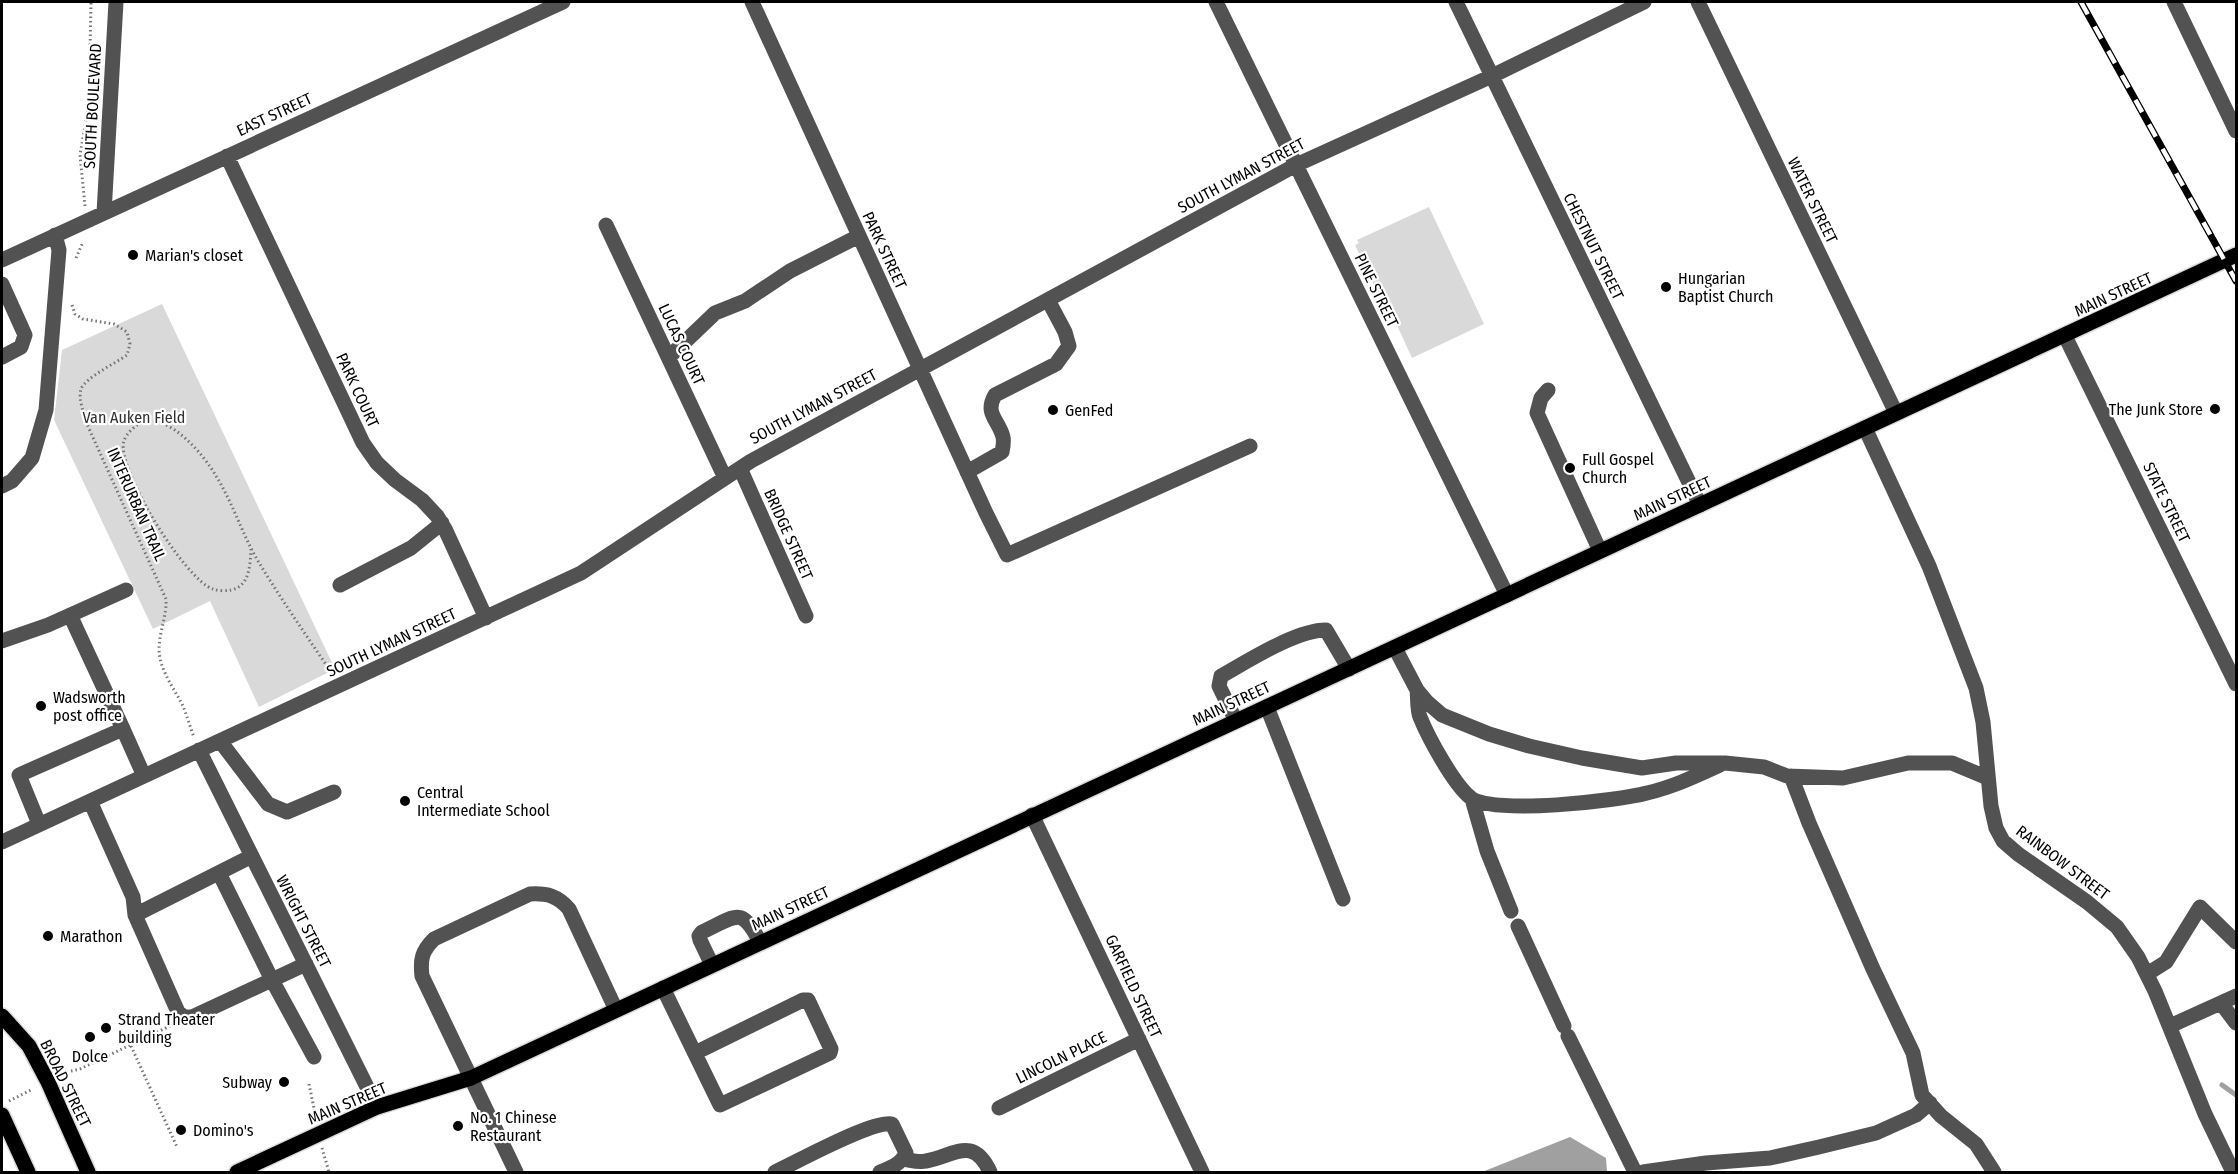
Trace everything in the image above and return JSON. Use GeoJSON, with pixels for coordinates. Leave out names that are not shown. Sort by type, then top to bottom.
{"type":"FeatureCollection","features":[{"type":"Feature","properties":{"kind":"main road","name":"MAIN STREET"},"geometry":{"type":"LineString","coordinates":[[237,1173],[377,1107],[471,1078],[2236,255]]}},
{"type":"Feature","properties":{"kind":"main road","name":"BROAD STREET"},"geometry":{"type":"LineString","coordinates":[[3,1019],[29,1046],[48,1082],[88,1173]]}},
{"type":"Feature","properties":{"kind":"main road"},"geometry":{"type":"LineString","coordinates":[[3,1109],[28,1173]]}},
{"type":"Feature","properties":{"kind":"street","name":"SOUTH BOULEVARD"},"geometry":{"type":"LineString","coordinates":[[104,213],[116,2]]}},
{"type":"Feature","properties":{"kind":"street","name":"EAST STREET"},"geometry":{"type":"LineString","coordinates":[[2,260],[562,2]]}},
{"type":"Feature","properties":{"kind":"street","name":"PARK STREET"},"geometry":{"type":"LineString","coordinates":[[752,2],[1007,555],[1250,446]]}},
{"type":"Feature","properties":{"kind":"street","name":"PINE STREET"},"geometry":{"type":"LineString","coordinates":[[1216,2],[1507,594]]}},
{"type":"Feature","properties":{"kind":"street","name":"CHESTNUT STREET"},"geometry":{"type":"LineString","coordinates":[[1456,2],[1700,505]]}},
{"type":"Feature","properties":{"kind":"street","name":"SOUTH LYMAN STREET"},"geometry":{"type":"LineString","coordinates":[[2,842],[581,573],[740,468],[1296,165],[1492,76],[1644,2]]}},
{"type":"Feature","properties":{"kind":"street","name":"WATER STREET"},"geometry":{"type":"LineString","coordinates":[[1698,2],[1896,413]]}},
{"type":"Feature","properties":{"kind":"street"},"geometry":{"type":"LineString","coordinates":[[2174,2],[2236,131]]}},
{"type":"Feature","properties":{"kind":"street","name":"PARK COURT"},"geometry":{"type":"LineString","coordinates":[[227,156],[363,443],[377,463],[422,500],[442,524],[486,618]]}},
{"type":"Feature","properties":{"kind":"street","name":"LUCAS COURT"},"geometry":{"type":"LineString","coordinates":[[606,225],[725,478]]}},
{"type":"Feature","properties":{"kind":"street"},"geometry":{"type":"LineString","coordinates":[[2,486],[12,482],[32,458],[46,410],[59,250],[55,235]]}},
{"type":"Feature","properties":{"kind":"street"},"geometry":{"type":"LineString","coordinates":[[669,357],[715,313],[745,301],[790,271],[859,236]]}},
{"type":"Feature","properties":{"kind":"street"},"geometry":{"type":"LineString","coordinates":[[2,284],[25,334],[21,347],[2,357]]}},
{"type":"Feature","properties":{"kind":"street"},"geometry":{"type":"LineString","coordinates":[[967,472],[1002,452],[1003,437],[991,411],[990,403],[995,395],[1056,364],[1069,346],[1065,332],[1048,300]]}},
{"type":"Feature","properties":{"kind":"street","name":"STATE STREET"},"geometry":{"type":"LineString","coordinates":[[2065,336],[2236,684]]}},
{"type":"Feature","properties":{"kind":"street"},"geometry":{"type":"LineString","coordinates":[[1548,390],[1540,398],[1537,413],[1600,551]]}},
{"type":"Feature","properties":{"kind":"street","name":"RAINBOW STREET"},"geometry":{"type":"LineString","coordinates":[[1865,428],[1929,566],[1976,688],[1983,722],[1988,778],[1996,828],[2003,841],[2018,854],[2087,902],[2117,927],[2138,957],[2170,1026],[2205,1114],[2233,1173]]}},
{"type":"Feature","properties":{"kind":"street","name":"BRIDGE STREET"},"geometry":{"type":"LineString","coordinates":[[740,468],[806,616]]}},
{"type":"Feature","properties":{"kind":"street"},"geometry":{"type":"LineString","coordinates":[[340,585],[411,548],[442,524]]}},
{"type":"Feature","properties":{"kind":"street"},"geometry":{"type":"LineString","coordinates":[[2,641],[48,625],[126,590]]}},
{"type":"Feature","properties":{"kind":"street"},"geometry":{"type":"LineString","coordinates":[[70,615],[144,776]]}},
{"type":"Feature","properties":{"kind":"street"},"geometry":{"type":"LineString","coordinates":[[1236,721],[1219,686],[1221,676],[1293,638],[1314,630],[1326,630],[1349,669]]}},
{"type":"Feature","properties":{"kind":"street"},"geometry":{"type":"LineString","coordinates":[[1395,648],[1417,690],[1442,715],[1489,734],[1529,746],[1642,768],[1676,763],[1725,763],[1764,767],[1791,776],[1843,778],[1908,763],[1952,763],[1988,778]]}},
{"type":"Feature","properties":{"kind":"street"},"geometry":{"type":"LineString","coordinates":[[1417,690],[1419,715],[1445,767],[1472,798],[1487,851],[1511,911]]}},
{"type":"Feature","properties":{"kind":"street"},"geometry":{"type":"LineString","coordinates":[[1267,707],[1342,899]]}},
{"type":"Feature","properties":{"kind":"street"},"geometry":{"type":"LineString","coordinates":[[39,825],[19,775],[123,729]]}},
{"type":"Feature","properties":{"kind":"street"},"geometry":{"type":"LineString","coordinates":[[220,741],[268,804],[287,812],[334,792]]}},
{"type":"Feature","properties":{"kind":"street","name":"WRIGHT STREET"},"geometry":{"type":"LineString","coordinates":[[200,750],[377,1107]]}},
{"type":"Feature","properties":{"kind":"street"},"geometry":{"type":"LineString","coordinates":[[1472,798],[1502,806],[1557,805],[1646,794],[1687,781],[1725,763]]}},
{"type":"Feature","properties":{"kind":"street"},"geometry":{"type":"LineString","coordinates":[[1791,776],[1809,823],[1873,969],[1913,1053],[1922,1095],[1941,1116],[1976,1144],[1994,1173]]}},
{"type":"Feature","properties":{"kind":"street"},"geometry":{"type":"LineString","coordinates":[[90,801],[133,897],[135,915],[178,1012],[184,1017],[192,1017],[306,964]]}},
{"type":"Feature","properties":{"kind":"street","name":"GARFIELD STREET"},"geometry":{"type":"LineString","coordinates":[[1032,815],[1203,1173]]}},
{"type":"Feature","properties":{"kind":"street"},"geometry":{"type":"LineString","coordinates":[[135,915],[252,856]]}},
{"type":"Feature","properties":{"kind":"street"},"geometry":{"type":"LineString","coordinates":[[219,873],[272,980],[314,1057]]}},
{"type":"Feature","properties":{"kind":"street"},"geometry":{"type":"LineString","coordinates":[[516,1173],[422,976],[420,961],[424,948],[434,939],[531,894],[543,893],[562,901],[569,909],[616,1010]]}},
{"type":"Feature","properties":{"kind":"street"},"geometry":{"type":"LineString","coordinates":[[2147,974],[2166,962],[2200,908],[2236,942]]}},
{"type":"Feature","properties":{"kind":"street"},"geometry":{"type":"LineString","coordinates":[[712,965],[700,940],[699,936],[702,932],[738,917],[749,922],[760,942]]}},
{"type":"Feature","properties":{"kind":"street"},"geometry":{"type":"LineString","coordinates":[[1518,926],[1635,1173]]}},
{"type":"Feature","properties":{"kind":"street"},"geometry":{"type":"LineString","coordinates":[[663,988],[720,1105],[830,1053],[831,1048],[808,1000],[803,1000],[695,1053]]}},
{"type":"Feature","properties":{"kind":"street"},"geometry":{"type":"LineString","coordinates":[[2170,1026],[2236,996]]}},
{"type":"Feature","properties":{"kind":"street"},"geometry":{"type":"LineString","coordinates":[[2221,1003],[2236,1023]]}},
{"type":"Feature","properties":{"kind":"street","name":"LINCOLN PLACE"},"geometry":{"type":"LineString","coordinates":[[999,1108],[1139,1039]]}},
{"type":"Feature","properties":{"kind":"street"},"geometry":{"type":"LineString","coordinates":[[1643,1173],[1706,1163],[1770,1158],[1819,1147],[1876,1133],[1916,1115],[1930,1103]]}},
{"type":"Feature","properties":{"kind":"street"},"geometry":{"type":"LineString","coordinates":[[775,1173],[866,1130],[887,1123],[892,1124],[906,1153],[903,1159],[880,1173]]}},
{"type":"Feature","properties":{"kind":"street"},"geometry":{"type":"LineString","coordinates":[[903,1159],[925,1162],[961,1149],[976,1153],[990,1173]]}},
{"type":"Feature","properties":{"kind":"path"},"geometry":{"type":"LineString","coordinates":[[73,268],[84,240],[87,220],[80,155],[89,103],[91,2]]}},
{"type":"Feature","properties":{"kind":"path","name":"INTERURBAN TRAIL"},"geometry":{"type":"LineString","coordinates":[[70,298],[75,314],[83,319],[114,324],[127,332],[130,344],[127,355],[90,380],[81,389],[80,400],[86,422],[166,599],[167,613],[159,651],[163,669],[183,706],[200,750]]}},
{"type":"Feature","properties":{"kind":"path"},"geometry":{"type":"LineString","coordinates":[[251,549],[249,573],[243,584],[234,589],[212,589],[198,579],[166,541],[135,483],[124,453],[124,441],[132,429],[142,422],[169,425],[182,436],[216,475],[251,549],[340,686]]}},
{"type":"Feature","properties":{"kind":"path"},"geometry":{"type":"LineString","coordinates":[[71,1071],[80,1070],[171,1025]]}},
{"type":"Feature","properties":{"kind":"path"},"geometry":{"type":"LineString","coordinates":[[131,1046],[177,1147]]}},
{"type":"Feature","properties":{"kind":"path"},"geometry":{"type":"LineString","coordinates":[[3,1109],[35,1088]]}},
{"type":"Feature","properties":{"kind":"green space"},"geometry":{"type":"Polygon","coordinates":[[[1429,207],[1484,324],[1412,358],[1384,297],[1380,298],[1355,245],[1359,243],[1357,240],[1429,207]]]}},
{"type":"Feature","properties":{"kind":"green space","name":"Van Auken Field"},"geometry":{"type":"Polygon","coordinates":[[[162,304],[335,669],[259,707],[210,601],[153,629],[54,420],[62,350],[162,304]]]}},
{"type":"Feature","properties":{"kind":"shaded area"},"geometry":{"type":"Polygon","coordinates":[[[1570,1137],[1606,1158],[1607,1172],[1482,1172],[1570,1137]]]}},
{"type":"Feature","properties":{"kind":"waterway"},"geometry":{"type":"LineString","coordinates":[[2222,1085],[2236,1095]]}},
{"type":"Feature","properties":{"kind":"railway"},"geometry":{"type":"LineString","coordinates":[[2081,2],[2236,281]]}},
{"type":"Feature","properties":{"kind":"place","name":"Marian's closet"},"geometry":{"type":"Point","coordinates":[133,255]}},
{"type":"Feature","properties":{"kind":"place","name":"Hungarian Baptist Church"},"geometry":{"type":"Point","coordinates":[1666,287]}},
{"type":"Feature","properties":{"kind":"place","name":"The Junk Store"},"geometry":{"type":"Point","coordinates":[2215,409]}},
{"type":"Feature","properties":{"kind":"place","name":"GenFed"},"geometry":{"type":"Point","coordinates":[1053,410]}},
{"type":"Feature","properties":{"kind":"place","name":"Full Gospel Church"},"geometry":{"type":"Point","coordinates":[1570,468]}},
{"type":"Feature","properties":{"kind":"place","name":"Wadsworth post office"},"geometry":{"type":"Point","coordinates":[41,706]}},
{"type":"Feature","properties":{"kind":"place","name":"Central Intermediate School"},"geometry":{"type":"Point","coordinates":[405,801]}},
{"type":"Feature","properties":{"kind":"place","name":"Marathon"},"geometry":{"type":"Point","coordinates":[48,936]}},
{"type":"Feature","properties":{"kind":"place","name":"Strand Theater building"},"geometry":{"type":"Point","coordinates":[106,1028]}},
{"type":"Feature","properties":{"kind":"place","name":"Dolce"},"geometry":{"type":"Point","coordinates":[90,1037]}},
{"type":"Feature","properties":{"kind":"place","name":"Subway"},"geometry":{"type":"Point","coordinates":[284,1082]}},
{"type":"Feature","properties":{"kind":"place","name":"No. 1 Chinese Restaurant"},"geometry":{"type":"Point","coordinates":[458,1126]}},
{"type":"Feature","properties":{"kind":"place","name":"Domino's"},"geometry":{"type":"Point","coordinates":[181,1130]}}]}
